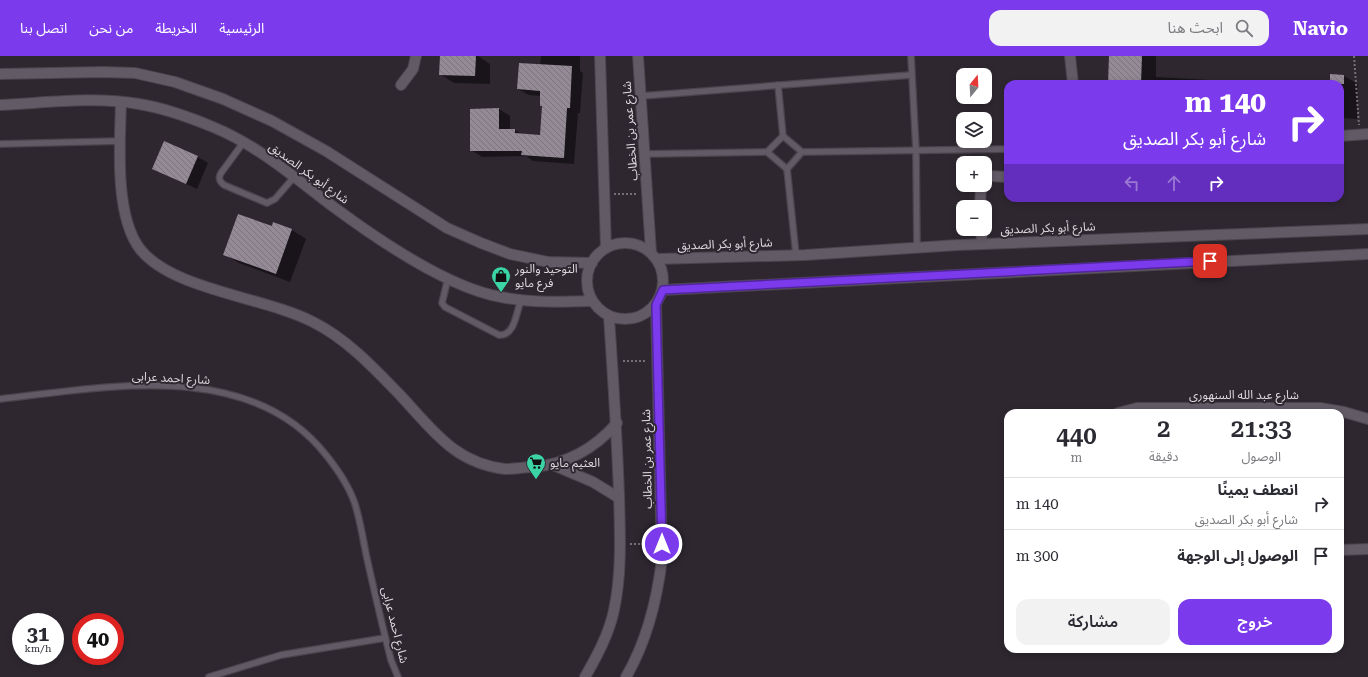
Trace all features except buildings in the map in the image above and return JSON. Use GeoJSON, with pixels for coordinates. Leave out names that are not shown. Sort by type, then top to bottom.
{"type":"FeatureCollection","features":[{"type":"Feature","properties":{"kind":"street"},"geometry":{"type":"LineString","coordinates":[[401,85],[413,69],[416,56]]}},
{"type":"Feature","properties":{"kind":"street"},"geometry":{"type":"LineString","coordinates":[[600,56],[606,248]]}},
{"type":"Feature","properties":{"kind":"street","name":"شارع عمر بن الخطاب"},"geometry":{"type":"LineString","coordinates":[[638,56],[647,194],[654,256]]}},
{"type":"Feature","properties":{"kind":"street"},"geometry":{"type":"LineString","coordinates":[[1070,56],[1073,80]]}},
{"type":"Feature","properties":{"kind":"street","name":"شارع أبو بكر الصديق"},"geometry":{"type":"LineString","coordinates":[[0,74],[135,73],[175,82],[223,99],[272,121],[326,151],[447,228],[481,243],[510,254],[548,262],[592,263]]}},
{"type":"Feature","properties":{"kind":"street"},"geometry":{"type":"LineString","coordinates":[[121,102],[120,171],[123,205],[130,228],[140,248],[154,261],[172,274],[192,282],[265,304],[313,322],[341,340],[372,366],[422,422],[443,442],[460,454],[484,464],[506,469],[553,465],[578,454],[604,437],[617,423]]}},
{"type":"Feature","properties":{"kind":"street","name":"شارع أبو بكر الصديق"},"geometry":{"type":"LineString","coordinates":[[0,105],[121,102],[140,104],[181,115],[214,128],[243,143],[295,176],[368,231],[412,259],[448,278],[499,297],[547,302],[591,301]]}},
{"type":"Feature","properties":{"kind":"street"},"geometry":{"type":"LineString","coordinates":[[1344,136],[1364,135]]}},
{"type":"Feature","properties":{"kind":"street"},"geometry":{"type":"LineString","coordinates":[[992,176],[1004,177]]}},
{"type":"Feature","properties":{"kind":"street","name":"شارع أبو بكر الصديق"},"geometry":{"type":"LineString","coordinates":[[654,256],[796,255],[982,244],[1368,229]]}},
{"type":"Feature","properties":{"kind":"street"},"geometry":{"type":"LineString","coordinates":[[981,236],[982,244]]}},
{"type":"Feature","properties":{"kind":"street"},"geometry":{"type":"LineString","coordinates":[[627,243],[640,245],[654,256],[662,269],[664,279],[663,290],[656,305],[642,317],[630,320],[609,317],[591,301],[587,286],[588,274],[592,263],[606,248],[627,243]]}},
{"type":"Feature","properties":{"kind":"street"},"geometry":{"type":"LineString","coordinates":[[663,290],[1368,254]]}},
{"type":"Feature","properties":{"kind":"street","name":"شارع عمر بن الخطاب"},"geometry":{"type":"LineString","coordinates":[[626,677],[652,616],[658,592],[662,544],[656,305]]}},
{"type":"Feature","properties":{"kind":"street"},"geometry":{"type":"LineString","coordinates":[[586,677],[599,653],[614,612],[619,577],[621,544],[617,423],[609,317]]}},
{"type":"Feature","properties":{"kind":"street","name":"شارع عبد الله السنهورى"},"geometry":{"type":"LineString","coordinates":[[1133,409],[1153,409]]}},
{"type":"Feature","properties":{"kind":"street","name":"شارع عبد الله السنهورى"},"geometry":{"type":"LineString","coordinates":[[1307,409],[1326,409]]}},
{"type":"Feature","properties":{"kind":"street","name":"شارع عبد الله السنهورى"},"geometry":{"type":"LineString","coordinates":[[1344,412],[1368,419]]}},
{"type":"Feature","properties":{"kind":"street"},"geometry":{"type":"LineString","coordinates":[[553,465],[594,482],[619,498]]}},
{"type":"Feature","properties":{"kind":"street"},"geometry":{"type":"LineString","coordinates":[[1344,550],[1368,549]]}},
{"type":"Feature","properties":{"kind":"lane"},"geometry":{"type":"LineString","coordinates":[[911,56],[916,150],[917,248]]}},
{"type":"Feature","properties":{"kind":"lane"},"geometry":{"type":"LineString","coordinates":[[641,96],[911,75]]}},
{"type":"Feature","properties":{"kind":"lane"},"geometry":{"type":"LineString","coordinates":[[778,85],[783,136],[802,152],[1004,149]]}},
{"type":"Feature","properties":{"kind":"lane"},"geometry":{"type":"LineString","coordinates":[[767,152],[783,136]]}},
{"type":"Feature","properties":{"kind":"lane"},"geometry":{"type":"LineString","coordinates":[[0,144],[120,141]]}},
{"type":"Feature","properties":{"kind":"lane"},"geometry":{"type":"LineString","coordinates":[[243,143],[219,177],[220,182],[224,185],[267,203],[275,199],[295,176]]}},
{"type":"Feature","properties":{"kind":"lane"},"geometry":{"type":"LineString","coordinates":[[645,154],[767,152],[787,169],[796,255]]}},
{"type":"Feature","properties":{"kind":"lane"},"geometry":{"type":"LineString","coordinates":[[787,169],[802,152]]}},
{"type":"Feature","properties":{"kind":"lane"},"geometry":{"type":"LineString","coordinates":[[448,278],[442,303],[445,307],[499,335],[505,335],[510,331],[520,300]]}},
{"type":"Feature","properties":{"kind":"lane","name":"شارع احمد عرابى"},"geometry":{"type":"LineString","coordinates":[[0,399],[111,387],[150,385],[186,387],[223,392],[258,403],[291,421],[318,445],[339,472],[355,504],[391,660],[398,677]]}},
{"type":"Feature","properties":{"kind":"lane"},"geometry":{"type":"LineString","coordinates":[[209,677],[281,655],[386,638]]}},
{"type":"Feature","properties":{"kind":"path"},"geometry":{"type":"LineString","coordinates":[[1354,56],[1364,135]]}},
{"type":"Feature","properties":{"kind":"path"},"geometry":{"type":"LineString","coordinates":[[604,194],[647,194]]}},
{"type":"Feature","properties":{"kind":"path"},"geometry":{"type":"LineString","coordinates":[[612,360],[658,361]]}},
{"type":"Feature","properties":{"kind":"path"},"geometry":{"type":"LineString","coordinates":[[621,544],[662,544]]}},
{"type":"Feature","properties":{"kind":"place","name":"التوحيد والنور فرع مايو"},"geometry":{"type":"Point","coordinates":[501,293]}},
{"type":"Feature","properties":{"kind":"place","name":"العثيم مايو"},"geometry":{"type":"Point","coordinates":[536,480]}},
{"type":"Feature","properties":{"kind":"route"},"geometry":{"type":"LineString","coordinates":[[662,544],[656,305],[663,290],[1210,261]]}}]}
